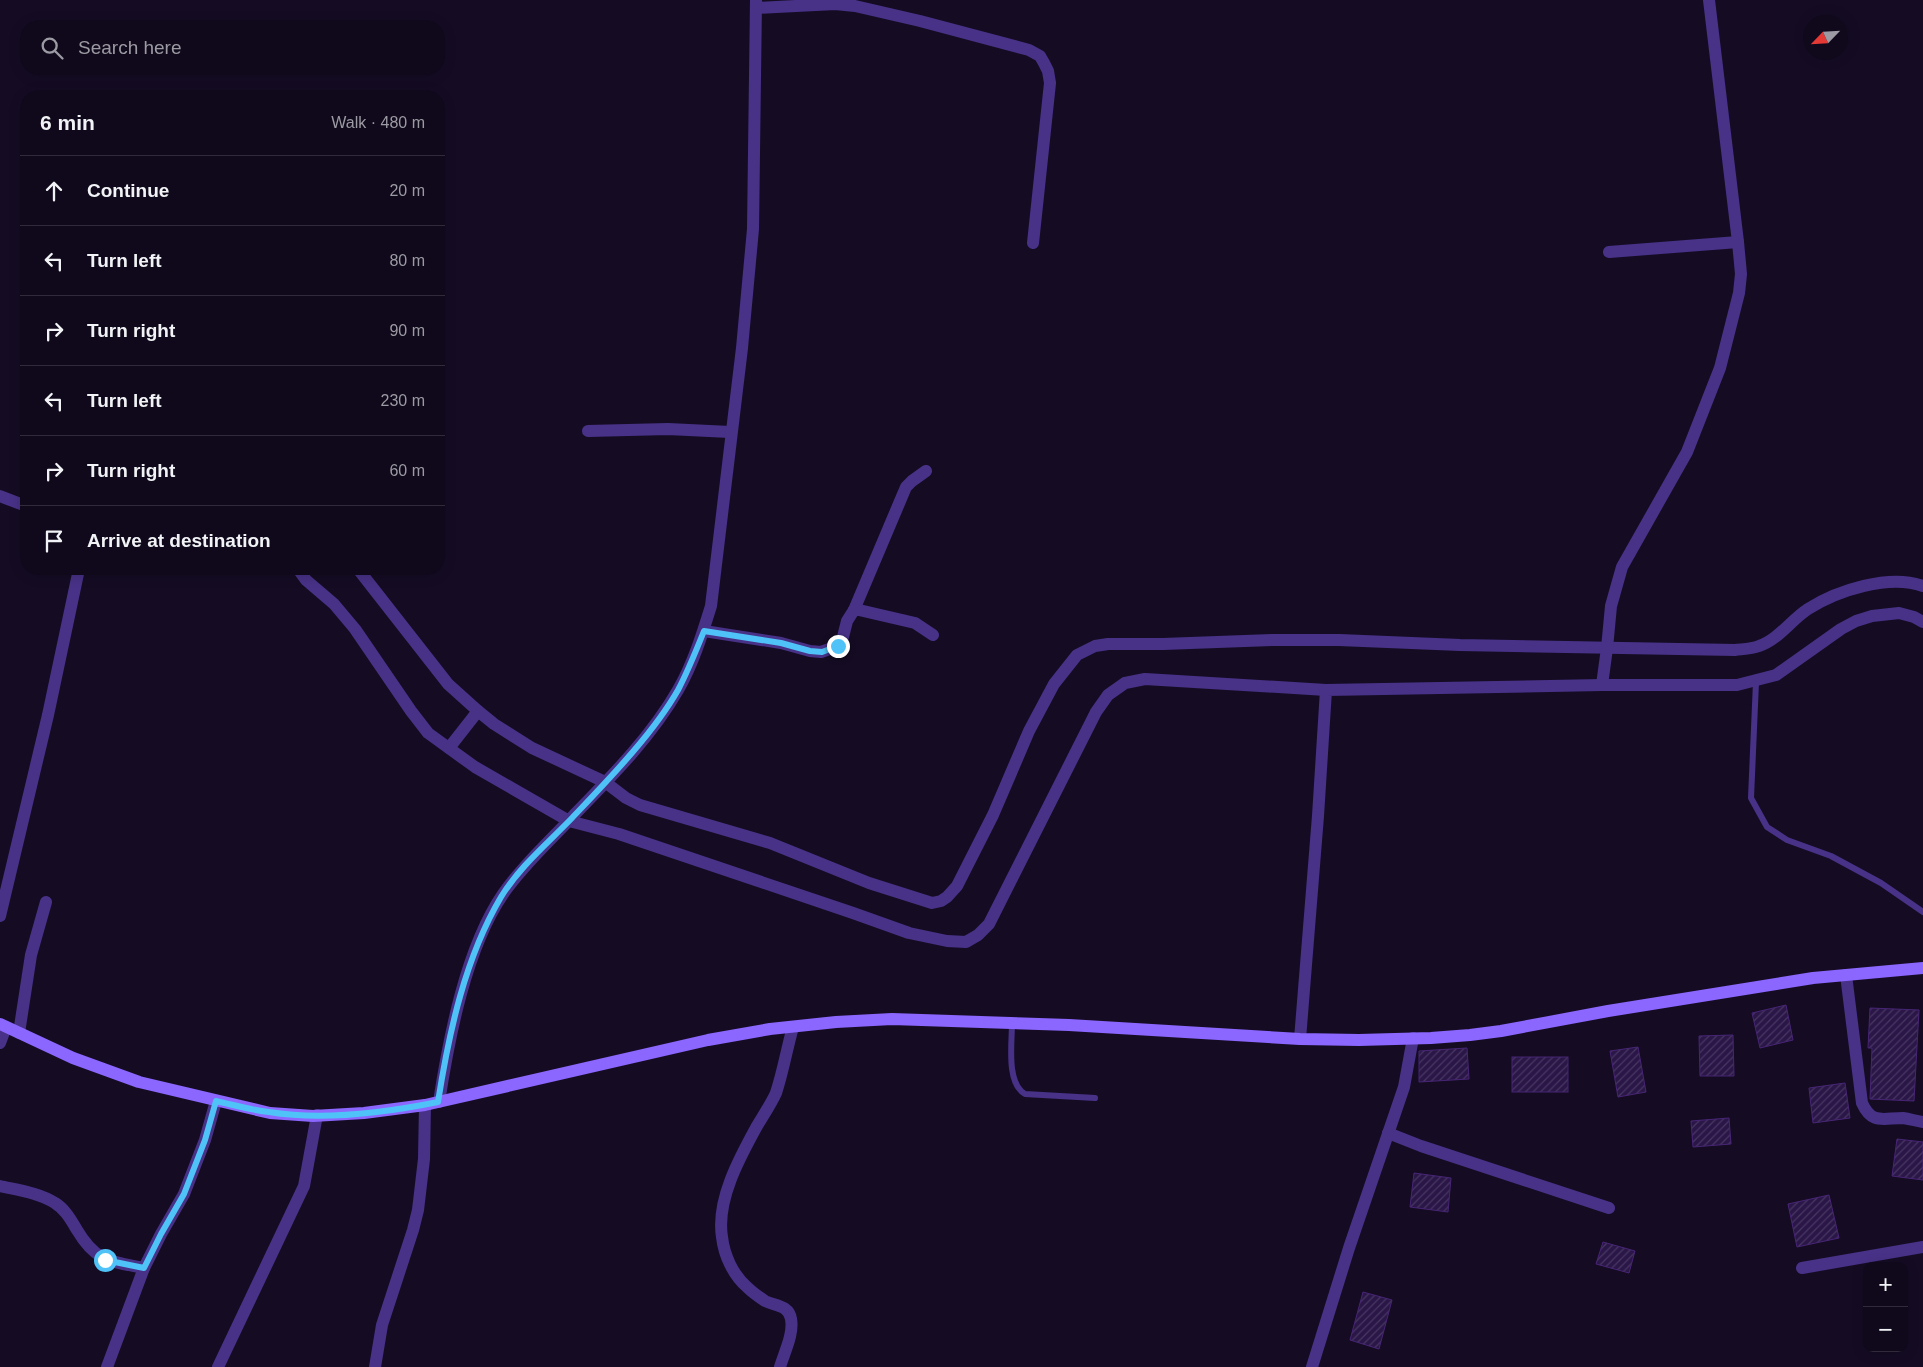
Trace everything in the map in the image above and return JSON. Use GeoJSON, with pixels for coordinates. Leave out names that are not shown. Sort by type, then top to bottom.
{"type":"FeatureCollection","features":[{"type":"Feature","properties":{"kind":"main road"},"geometry":{"type":"LineString","coordinates":[[3,1026],[73,1058],[139,1082],[270,1113],[316,1115],[364,1113],[438,1102],[690,1044],[793,1027],[892,1018],[1078,1026],[1300,1039],[1360,1040],[1470,1036],[1684,998],[1813,978],[1923,968]]}},
{"type":"Feature","properties":{"kind":"street"},"geometry":{"type":"LineString","coordinates":[[1602,681],[1611,606],[1622,567],[1687,452],[1720,368],[1739,293],[1741,274],[1738,242],[1708,0]]}},
{"type":"Feature","properties":{"kind":"street"},"geometry":{"type":"LineString","coordinates":[[438,1102],[452,1028],[481,935],[502,896],[518,873],[572,818],[660,718],[678,690],[704,631],[710,606],[730,432],[742,348],[754,229],[756,4],[855,6],[1029,50],[1040,56],[1048,71],[1050,83],[1033,243]]}},
{"type":"Feature","properties":{"kind":"street"},"geometry":{"type":"LineString","coordinates":[[1609,252],[1738,242]]}},
{"type":"Feature","properties":{"kind":"street"},"geometry":{"type":"LineString","coordinates":[[588,431],[668,428],[730,432]]}},
{"type":"Feature","properties":{"kind":"street"},"geometry":{"type":"LineString","coordinates":[[704,631],[781,643],[810,651],[822,652],[838,646],[843,637],[847,621],[854,610],[906,487],[926,471]]}},
{"type":"Feature","properties":{"kind":"street"},"geometry":{"type":"LineString","coordinates":[[0,496],[20,504]]}},
{"type":"Feature","properties":{"kind":"street"},"geometry":{"type":"LineString","coordinates":[[0,916],[48,715],[78,575]]}},
{"type":"Feature","properties":{"kind":"street"},"geometry":{"type":"LineString","coordinates":[[302,575],[344,616],[372,652],[411,711],[428,732],[452,744],[475,767],[572,818],[853,912],[909,933],[947,941],[966,942],[978,935],[989,924],[1096,712],[1108,695],[1125,683],[1145,679],[1326,690],[1602,681],[1737,686],[1776,675],[1840,629],[1856,621],[1872,616],[1899,613],[1914,617],[1923,622]]}},
{"type":"Feature","properties":{"kind":"street"},"geometry":{"type":"LineString","coordinates":[[363,575],[448,684],[476,714],[532,748],[640,805],[770,843],[869,883],[932,903],[947,897],[957,886],[993,815],[1029,731],[1054,684],[1077,655],[1095,646],[1108,644],[1339,640],[1607,651],[1736,650],[1758,646],[1769,641],[1806,610],[1851,590],[1897,582],[1914,583],[1923,586]]}},
{"type":"Feature","properties":{"kind":"street"},"geometry":{"type":"LineString","coordinates":[[854,610],[915,623],[934,635]]}},
{"type":"Feature","properties":{"kind":"street"},"geometry":{"type":"LineString","coordinates":[[1300,1039],[1326,690]]}},
{"type":"Feature","properties":{"kind":"street"},"geometry":{"type":"LineString","coordinates":[[452,744],[476,714]]}},
{"type":"Feature","properties":{"kind":"street"},"geometry":{"type":"LineString","coordinates":[[20,1033],[31,955],[46,902]]}},
{"type":"Feature","properties":{"kind":"street"},"geometry":{"type":"LineString","coordinates":[[1846,975],[1862,1103],[1867,1114],[1876,1119],[1905,1118],[1923,1122]]}},
{"type":"Feature","properties":{"kind":"street"},"geometry":{"type":"LineString","coordinates":[[0,1043],[3,1026]]}},
{"type":"Feature","properties":{"kind":"street"},"geometry":{"type":"LineString","coordinates":[[780,1367],[791,1332],[792,1321],[790,1314],[783,1307],[766,1302],[746,1286],[735,1272],[725,1251],[721,1219],[723,1202],[730,1182],[775,1094],[793,1027]]}},
{"type":"Feature","properties":{"kind":"street"},"geometry":{"type":"LineString","coordinates":[[1312,1367],[1404,1087],[1413,1038]]}},
{"type":"Feature","properties":{"kind":"street"},"geometry":{"type":"LineString","coordinates":[[107,1367],[144,1268],[184,1194],[205,1140],[216,1101]]}},
{"type":"Feature","properties":{"kind":"street"},"geometry":{"type":"LineString","coordinates":[[375,1367],[382,1325],[414,1230],[418,1210],[424,1159],[425,1104]]}},
{"type":"Feature","properties":{"kind":"street"},"geometry":{"type":"LineString","coordinates":[[218,1367],[304,1186],[316,1115]]}},
{"type":"Feature","properties":{"kind":"street"},"geometry":{"type":"LineString","coordinates":[[1388,1133],[1421,1146],[1609,1208]]}},
{"type":"Feature","properties":{"kind":"street"},"geometry":{"type":"LineString","coordinates":[[0,1186],[45,1198],[56,1203],[64,1210],[85,1244],[93,1252],[105,1260],[144,1268]]}},
{"type":"Feature","properties":{"kind":"street"},"geometry":{"type":"LineString","coordinates":[[1802,1268],[1923,1247]]}},
{"type":"Feature","properties":{"kind":"lane"},"geometry":{"type":"LineString","coordinates":[[1756,682],[1751,798],[1767,827],[1787,840],[1831,856],[1880,883],[1923,912]]}},
{"type":"Feature","properties":{"kind":"lane"},"geometry":{"type":"LineString","coordinates":[[1012,1023],[1013,1078],[1019,1090],[1025,1094],[1095,1098]]}},
{"type":"Feature","properties":{"kind":"building"},"geometry":{"type":"Polygon","coordinates":[[[1786,1005],[1793,1040],[1760,1048],[1752,1013],[1786,1005]]]}},
{"type":"Feature","properties":{"kind":"building"},"geometry":{"type":"Polygon","coordinates":[[[1870,1008],[1919,1010],[1914,1101],[1870,1099],[1872,1048],[1868,1048],[1870,1008]]]}},
{"type":"Feature","properties":{"kind":"building"},"geometry":{"type":"Polygon","coordinates":[[[1733,1035],[1734,1076],[1700,1076],[1699,1036],[1733,1035]]]}},
{"type":"Feature","properties":{"kind":"building"},"geometry":{"type":"Polygon","coordinates":[[[1638,1047],[1646,1092],[1618,1097],[1610,1051],[1638,1047]]]}},
{"type":"Feature","properties":{"kind":"building"},"geometry":{"type":"Polygon","coordinates":[[[1467,1048],[1469,1079],[1419,1082],[1419,1051],[1467,1048]]]}},
{"type":"Feature","properties":{"kind":"building"},"geometry":{"type":"Polygon","coordinates":[[[1512,1057],[1568,1057],[1568,1092],[1512,1092],[1512,1057]]]}},
{"type":"Feature","properties":{"kind":"building"},"geometry":{"type":"Polygon","coordinates":[[[1845,1083],[1850,1118],[1813,1123],[1809,1088],[1845,1083]]]}},
{"type":"Feature","properties":{"kind":"building"},"geometry":{"type":"Polygon","coordinates":[[[1729,1118],[1731,1144],[1693,1147],[1691,1121],[1729,1118]]]}},
{"type":"Feature","properties":{"kind":"building"},"geometry":{"type":"Polygon","coordinates":[[[1897,1139],[1923,1142],[1923,1180],[1892,1176],[1897,1139]]]}},
{"type":"Feature","properties":{"kind":"building"},"geometry":{"type":"Polygon","coordinates":[[[1414,1173],[1451,1178],[1448,1212],[1410,1207],[1414,1173]]]}},
{"type":"Feature","properties":{"kind":"building"},"geometry":{"type":"Polygon","coordinates":[[[1829,1195],[1839,1238],[1797,1247],[1788,1204],[1829,1195]]]}},
{"type":"Feature","properties":{"kind":"building"},"geometry":{"type":"Polygon","coordinates":[[[1603,1242],[1635,1251],[1629,1273],[1596,1264],[1603,1242]]]}},
{"type":"Feature","properties":{"kind":"building"},"geometry":{"type":"Polygon","coordinates":[[[1363,1292],[1392,1300],[1379,1349],[1350,1340],[1363,1292]]]}},
{"type":"Feature","properties":{"kind":"route"},"geometry":{"type":"LineString","coordinates":[[105,1260],[144,1268],[184,1194],[205,1140],[216,1101],[270,1113],[313,1116],[364,1113],[438,1102],[452,1028],[467,976],[481,935],[502,896],[518,873],[574,816],[660,718],[678,690],[704,631],[781,643],[810,651],[822,652],[838,646]]}}]}
